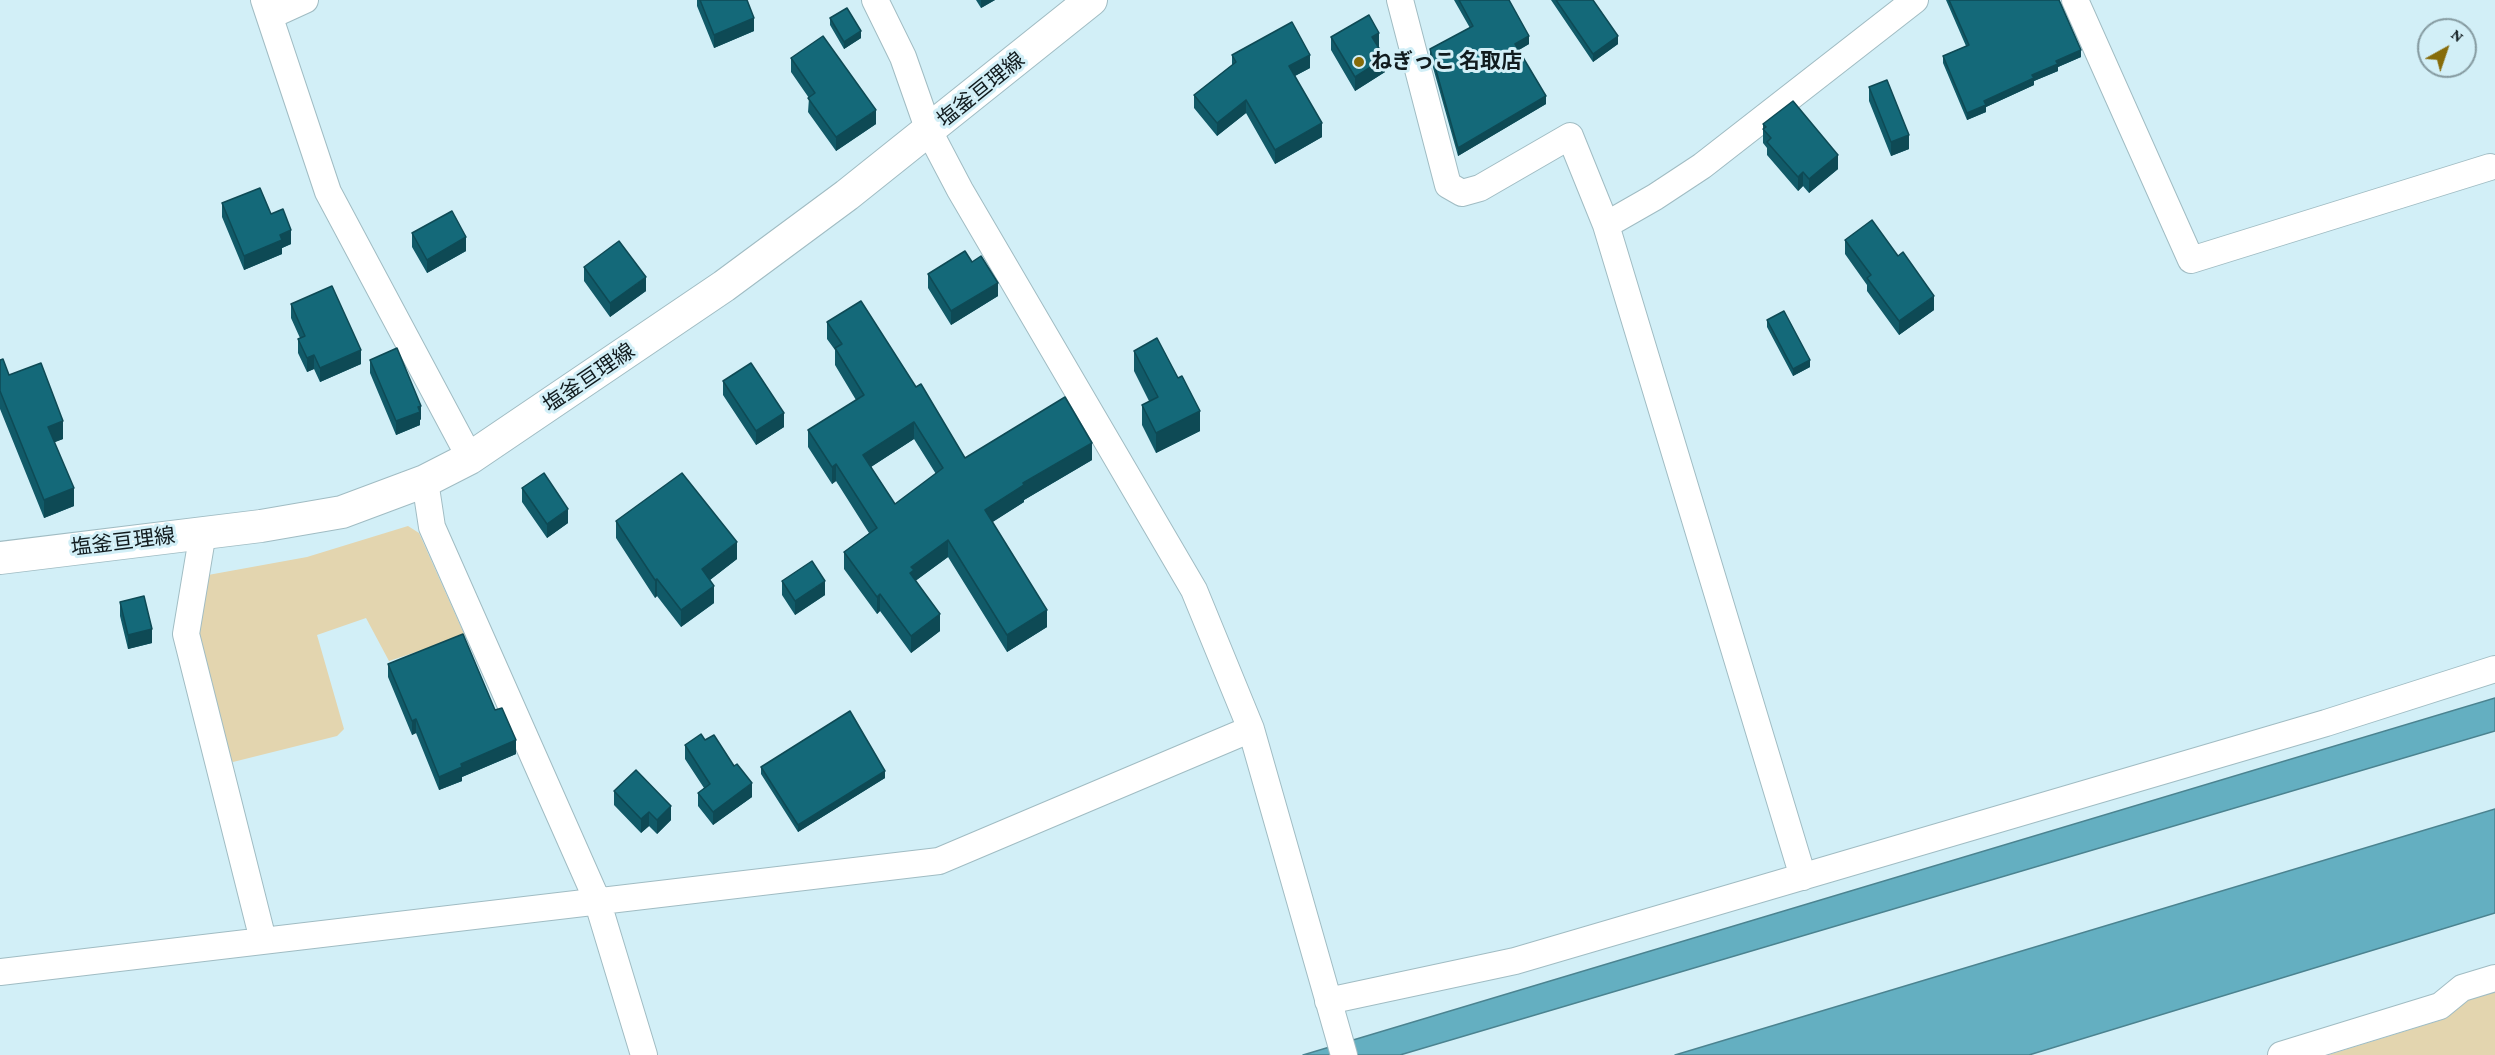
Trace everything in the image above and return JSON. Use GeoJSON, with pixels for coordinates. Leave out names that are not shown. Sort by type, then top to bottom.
{"type":"FeatureCollection","features":[{"type":"Feature","properties":{"kind":"main road","name":"塩釜亘理線"},"geometry":{"type":"LineString","coordinates":[[0,558],[261,526],[342,512],[425,481],[470,458],[724,286],[929,131],[1091,0]]}},
{"type":"Feature","properties":{"kind":"street"},"geometry":{"type":"LineString","coordinates":[[305,0],[267,8],[328,192],[470,458]]}},
{"type":"Feature","properties":{"kind":"street"},"geometry":{"type":"LineString","coordinates":[[875,0],[903,57],[929,131],[960,190],[1194,590],[1251,729],[1344,1055]]}},
{"type":"Feature","properties":{"kind":"street"},"geometry":{"type":"LineString","coordinates":[[1400,0],[1448,185],[1462,193],[1480,188],[1570,136],[1606,225],[1803,877]]}},
{"type":"Feature","properties":{"kind":"street"},"geometry":{"type":"LineString","coordinates":[[1606,225],[1655,197],[1702,166],[1915,0]]}},
{"type":"Feature","properties":{"kind":"street"},"geometry":{"type":"LineString","coordinates":[[2075,0],[2192,260],[2490,167]]}},
{"type":"Feature","properties":{"kind":"street"},"geometry":{"type":"LineString","coordinates":[[425,481],[432,527],[597,900],[644,1055]]}},
{"type":"Feature","properties":{"kind":"street"},"geometry":{"type":"LineString","coordinates":[[202,532],[186,634],[263,940]]}},
{"type":"Feature","properties":{"kind":"street"},"geometry":{"type":"LineString","coordinates":[[1330,1006],[1515,961],[2315,726],[2495,669]]}},
{"type":"Feature","properties":{"kind":"street"},"geometry":{"type":"LineString","coordinates":[[0,972],[939,861],[1251,729]]}},
{"type":"Feature","properties":{"kind":"street"},"geometry":{"type":"LineString","coordinates":[[2281,1055],[2440,1006],[2462,988],[2495,978]]}},
{"type":"Feature","properties":{"kind":"shaded area"},"geometry":{"type":"Polygon","coordinates":[[[408,526],[419,533],[465,636],[389,661],[366,618],[317,635],[344,729],[337,736],[233,762],[222,752],[196,652],[208,575],[307,557],[408,526]]]}},
{"type":"Feature","properties":{"kind":"shaded area"},"geometry":{"type":"Polygon","coordinates":[[[2495,991],[2495,1055],[2328,1055],[2441,1020],[2455,1004],[2495,991]]]}},
{"type":"Feature","properties":{"kind":"water"},"geometry":{"type":"Polygon","coordinates":[[[2495,698],[2495,731],[1400,1055],[1303,1055],[2495,698]]]}},
{"type":"Feature","properties":{"kind":"water"},"geometry":{"type":"Polygon","coordinates":[[[2495,809],[2495,913],[2029,1055],[1675,1055],[2495,809]]]}},
{"type":"Feature","properties":{"kind":"building"},"geometry":{"type":"Polygon","coordinates":[[[700,0],[747,0],[754,18],[714,35],[700,0]]]}},
{"type":"Feature","properties":{"kind":"building"},"geometry":{"type":"Polygon","coordinates":[[[1459,0],[1509,0],[1529,36],[1515,44],[1546,96],[1458,148],[1430,49],[1473,26],[1459,0]]]}},
{"type":"Feature","properties":{"kind":"building"},"geometry":{"type":"Polygon","coordinates":[[[1556,0],[1593,0],[1618,36],[1593,54],[1556,0]]]}},
{"type":"Feature","properties":{"kind":"building"},"geometry":{"type":"Polygon","coordinates":[[[1949,0],[2059,0],[2081,50],[2056,61],[2058,64],[2032,75],[2034,78],[1984,101],[1986,105],[1967,113],[1943,56],[1969,45],[1949,0]]]}},
{"type":"Feature","properties":{"kind":"building"},"geometry":{"type":"Polygon","coordinates":[[[847,8],[861,31],[844,42],[830,18],[847,8]]]}},
{"type":"Feature","properties":{"kind":"building"},"geometry":{"type":"Polygon","coordinates":[[[1369,15],[1379,33],[1372,37],[1385,58],[1355,77],[1331,37],[1369,15]]]}},
{"type":"Feature","properties":{"kind":"building"},"geometry":{"type":"Polygon","coordinates":[[[1292,22],[1310,55],[1289,66],[1322,123],[1275,150],[1246,100],[1217,123],[1194,95],[1236,62],[1232,55],[1292,22]]]}},
{"type":"Feature","properties":{"kind":"building"},"geometry":{"type":"Polygon","coordinates":[[[823,36],[876,110],[836,137],[808,98],[815,93],[791,58],[823,36]]]}},
{"type":"Feature","properties":{"kind":"building"},"geometry":{"type":"Polygon","coordinates":[[[1887,80],[1909,135],[1891,142],[1869,87],[1887,80]]]}},
{"type":"Feature","properties":{"kind":"building"},"geometry":{"type":"Polygon","coordinates":[[[1793,101],[1838,155],[1809,179],[1803,172],[1798,177],[1767,142],[1771,138],[1763,129],[1766,127],[1763,124],[1793,101]]]}},
{"type":"Feature","properties":{"kind":"building"},"geometry":{"type":"Polygon","coordinates":[[[260,188],[271,214],[283,209],[291,230],[280,235],[282,240],[244,256],[222,203],[260,188]]]}},
{"type":"Feature","properties":{"kind":"building"},"geometry":{"type":"Polygon","coordinates":[[[452,211],[466,237],[427,260],[412,233],[452,211]]]}},
{"type":"Feature","properties":{"kind":"building"},"geometry":{"type":"Polygon","coordinates":[[[1872,220],[1898,256],[1903,252],[1934,296],[1899,321],[1867,278],[1871,275],[1845,240],[1872,220]]]}},
{"type":"Feature","properties":{"kind":"building"},"geometry":{"type":"Polygon","coordinates":[[[619,241],[646,277],[610,303],[584,267],[619,241]]]}},
{"type":"Feature","properties":{"kind":"building"},"geometry":{"type":"Polygon","coordinates":[[[965,251],[972,262],[981,256],[998,283],[951,311],[928,274],[965,251]]]}},
{"type":"Feature","properties":{"kind":"building"},"geometry":{"type":"Polygon","coordinates":[[[332,286],[361,350],[320,368],[314,355],[307,358],[298,339],[305,336],[291,304],[332,286]]]}},
{"type":"Feature","properties":{"kind":"building"},"geometry":{"type":"Polygon","coordinates":[[[861,301],[916,387],[921,384],[965,458],[1065,397],[1092,443],[1023,483],[1024,485],[985,510],[1047,610],[1007,635],[948,540],[911,567],[914,570],[910,573],[940,614],[911,636],[880,594],[877,597],[844,552],[877,528],[836,464],[832,467],[808,430],[864,395],[835,348],[842,344],[827,322],[861,301]],[[914,422],[863,455],[895,504],[943,468],[914,422]]]}},
{"type":"Feature","properties":{"kind":"building"},"geometry":{"type":"Polygon","coordinates":[[[1784,311],[1810,360],[1793,369],[1767,320],[1784,311]]]}},
{"type":"Feature","properties":{"kind":"building"},"geometry":{"type":"Polygon","coordinates":[[[1157,338],[1178,378],[1182,376],[1200,411],[1156,433],[1142,405],[1158,397],[1134,351],[1157,338]]]}},
{"type":"Feature","properties":{"kind":"building"},"geometry":{"type":"Polygon","coordinates":[[[397,348],[421,406],[418,407],[420,412],[396,421],[370,360],[397,348]]]}},
{"type":"Feature","properties":{"kind":"building"},"geometry":{"type":"Polygon","coordinates":[[[3,359],[9,375],[41,363],[63,421],[48,427],[74,488],[44,500],[0,391],[0,360],[3,359]]]}},
{"type":"Feature","properties":{"kind":"building"},"geometry":{"type":"Polygon","coordinates":[[[751,363],[784,413],[756,431],[723,381],[751,363]]]}},
{"type":"Feature","properties":{"kind":"building"},"geometry":{"type":"Polygon","coordinates":[[[544,473],[568,509],[547,524],[522,488],[544,473]]]}},
{"type":"Feature","properties":{"kind":"building"},"geometry":{"type":"Polygon","coordinates":[[[682,473],[737,542],[702,569],[714,586],[681,610],[657,579],[655,580],[616,521],[682,473]]]}},
{"type":"Feature","properties":{"kind":"building"},"geometry":{"type":"Polygon","coordinates":[[[812,561],[825,581],[795,601],[782,581],[812,561]]]}},
{"type":"Feature","properties":{"kind":"building"},"geometry":{"type":"Polygon","coordinates":[[[144,596],[152,629],[128,635],[120,602],[144,596]]]}},
{"type":"Feature","properties":{"kind":"building"},"geometry":{"type":"Polygon","coordinates":[[[463,634],[495,710],[502,708],[516,740],[461,764],[462,767],[439,777],[416,719],[412,721],[388,664],[463,634]]]}},
{"type":"Feature","properties":{"kind":"building"},"geometry":{"type":"Polygon","coordinates":[[[850,711],[885,771],[798,825],[761,767],[850,711]]]}},
{"type":"Feature","properties":{"kind":"building"},"geometry":{"type":"Polygon","coordinates":[[[701,734],[705,740],[714,735],[734,766],[737,764],[752,783],[713,812],[698,793],[710,784],[685,745],[701,734]]]}},
{"type":"Feature","properties":{"kind":"building"},"geometry":{"type":"Polygon","coordinates":[[[636,770],[671,806],[657,820],[649,812],[641,819],[614,791],[636,770]]]}},
{"type":"Feature","properties":{"kind":"place","name":"ねぎっこ 名取店"},"geometry":{"type":"Point","coordinates":[1359,62]}}]}
